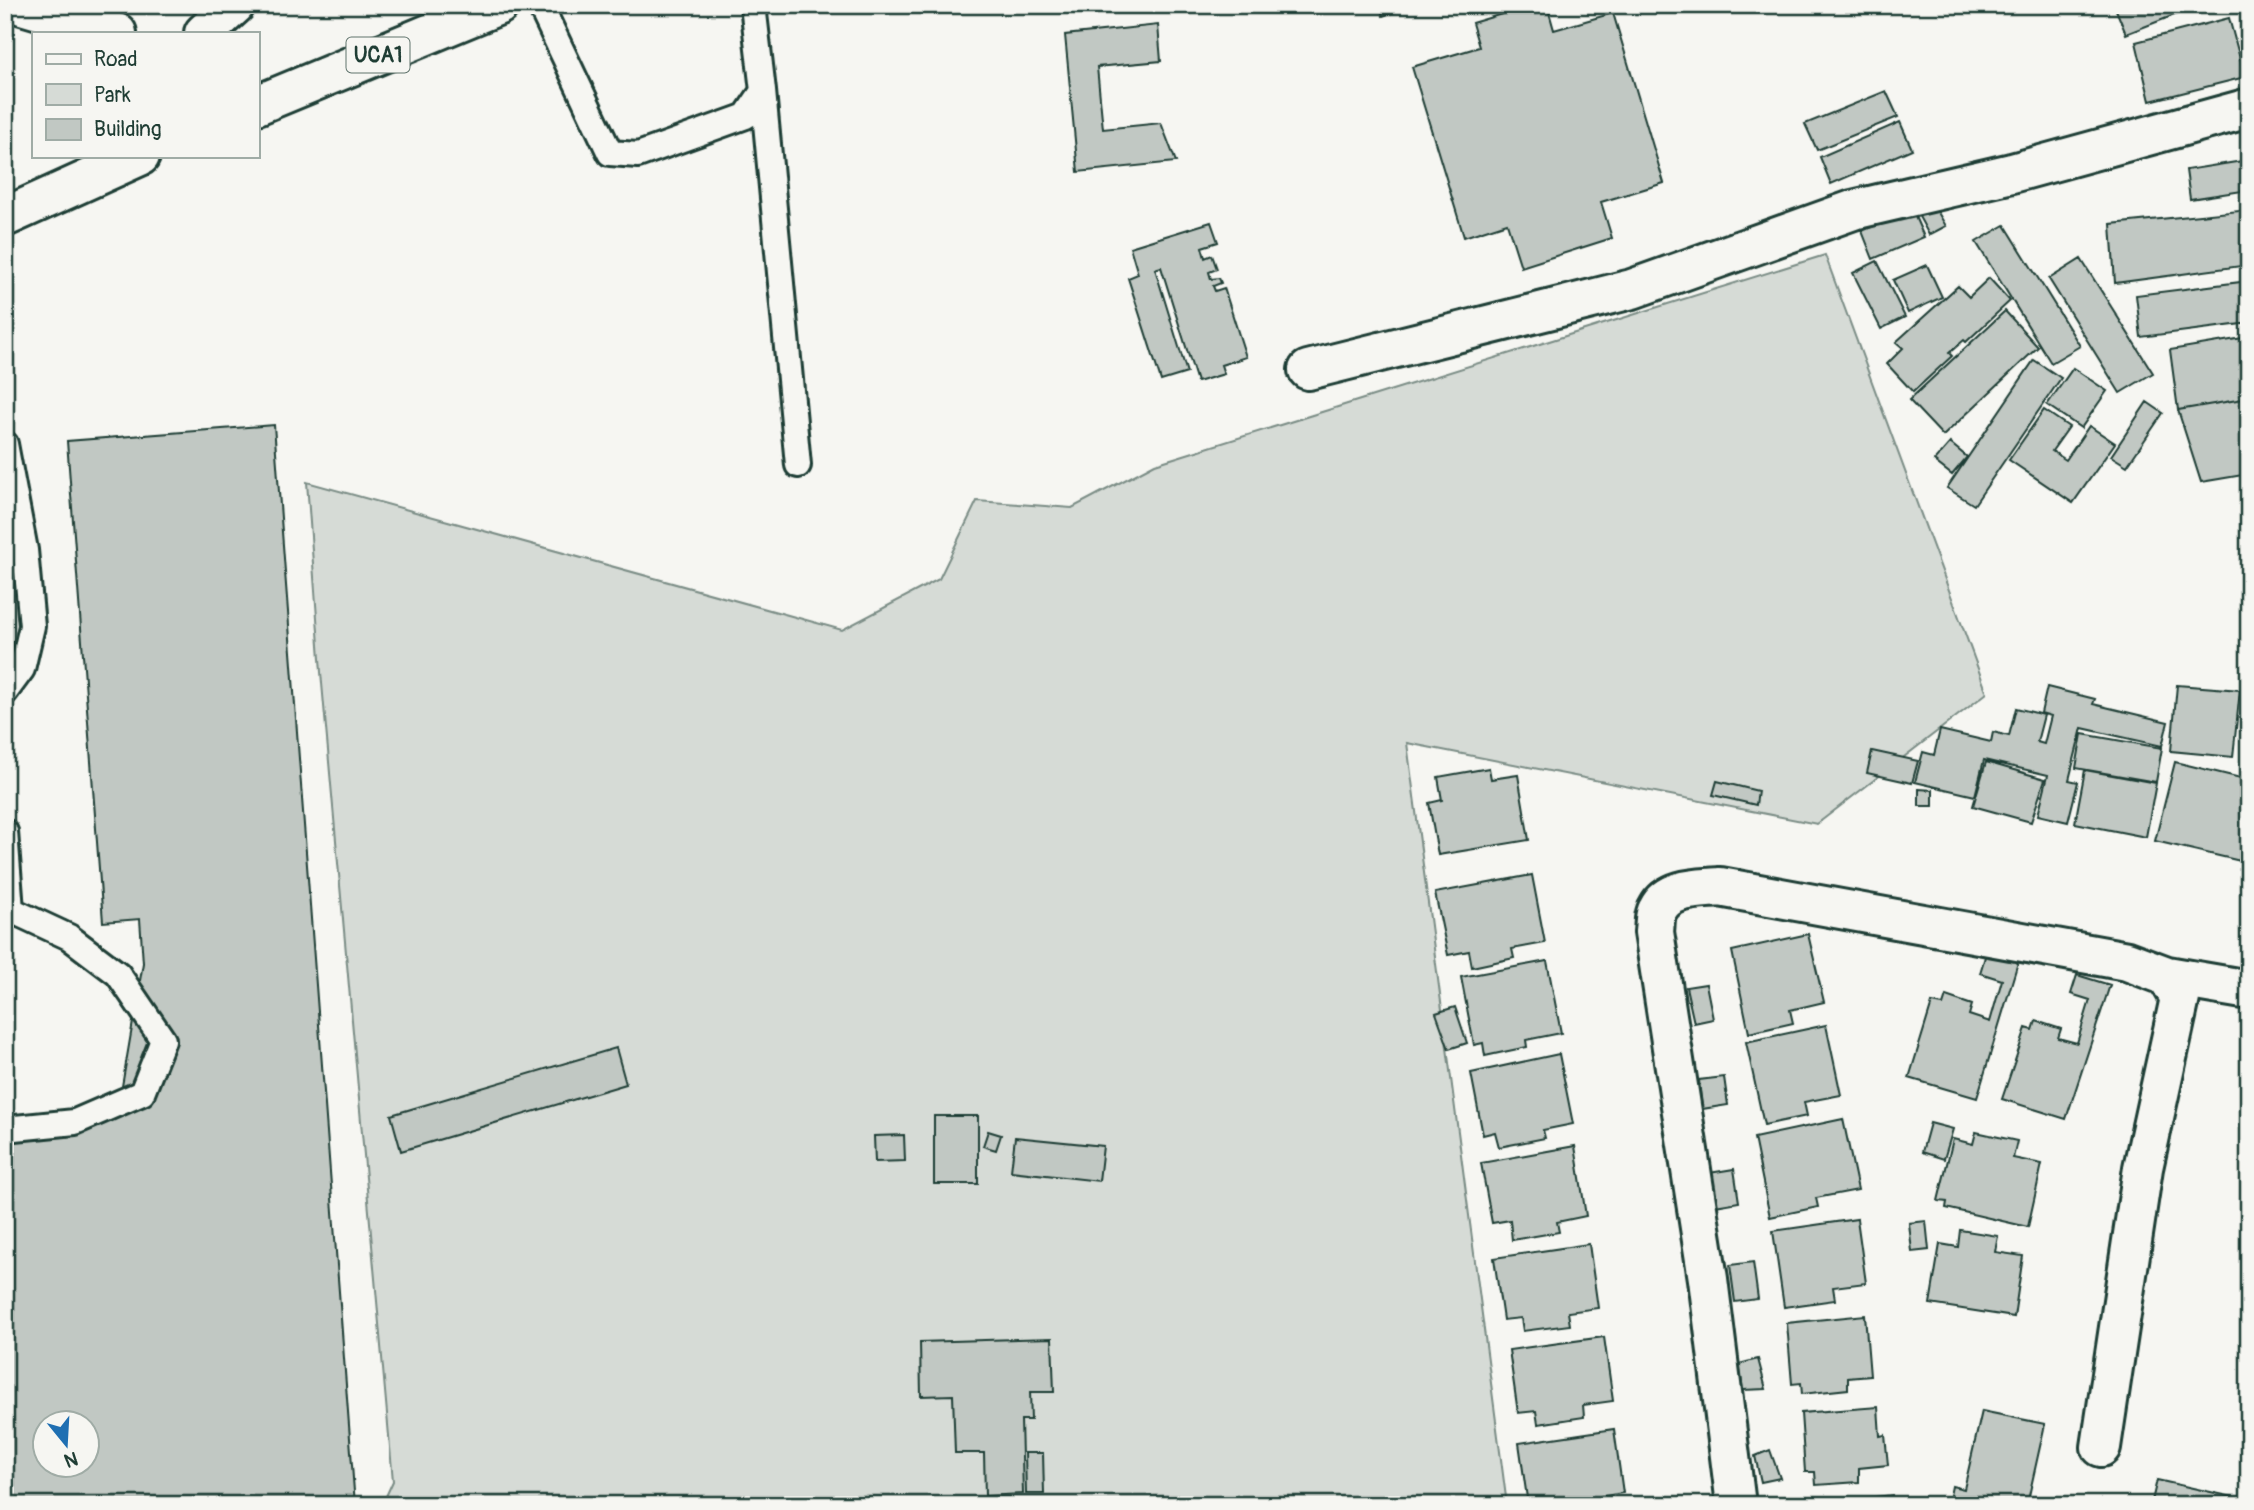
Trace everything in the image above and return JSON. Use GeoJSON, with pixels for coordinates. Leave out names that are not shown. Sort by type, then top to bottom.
{"type":"FeatureCollection","features":[{"type":"Feature","properties":{"kind":"street"},"geometry":{"type":"LineString","coordinates":[[22,5],[114,32]]}},
{"type":"Feature","properties":{"kind":"street"},"geometry":{"type":"LineString","coordinates":[[205,32],[235,5]]}},
{"type":"Feature","properties":{"kind":"street","name":"UCA1"},"geometry":{"type":"LineString","coordinates":[[259,104],[499,5]]}},
{"type":"Feature","properties":{"kind":"street"},"geometry":{"type":"LineString","coordinates":[[1308,370],[1632,289],[1853,210],[2012,173],[2249,108]]}},
{"type":"Feature","properties":{"kind":"street"},"geometry":{"type":"LineString","coordinates":[[5,217],[136,158]]}},
{"type":"Feature","properties":{"kind":"street"},"geometry":{"type":"LineString","coordinates":[[1736,1505],[1707,1279],[1654,932],[1657,910],[1666,899],[1687,889],[1720,887],[2127,961],[2167,976],[2249,990]]}},
{"type":"Feature","properties":{"kind":"street"},"geometry":{"type":"LineString","coordinates":[[2101,1447],[2143,1168],[2180,998],[2167,976]]}},
{"type":"Feature","properties":{"kind":"lane"},"geometry":{"type":"LineString","coordinates":[[540,5],[610,153],[638,155],[747,116],[763,92]]}},
{"type":"Feature","properties":{"kind":"lane"},"geometry":{"type":"LineString","coordinates":[[753,5],[798,465]]}},
{"type":"Feature","properties":{"kind":"lane"},"geometry":{"type":"LineString","coordinates":[[5,444],[25,550],[32,626],[22,669],[5,692]]}},
{"type":"Feature","properties":{"kind":"lane"},"geometry":{"type":"LineString","coordinates":[[5,831],[8,911],[69,937],[118,974],[163,1040],[142,1093],[75,1122],[5,1129]]}},
{"type":"Feature","properties":{"kind":"green space"},"geometry":{"type":"Polygon","coordinates":[[[1825,255],[1987,693],[1817,824],[1407,743],[1507,1505],[382,1505],[393,1481],[321,672],[307,482],[842,630],[939,579],[977,501],[1072,508],[1155,464],[1825,255]]]}},
{"type":"Feature","properties":{"kind":"building"},"geometry":{"type":"Polygon","coordinates":[[[1379,5],[1414,5],[1383,16],[1379,5]]]}},
{"type":"Feature","properties":{"kind":"building"},"geometry":{"type":"Polygon","coordinates":[[[1532,5],[1547,5],[1554,30],[1613,13],[1664,183],[1601,202],[1612,238],[1521,267],[1507,223],[1464,237],[1412,67],[1479,47],[1472,23],[1532,5]]]}},
{"type":"Feature","properties":{"kind":"building"},"geometry":{"type":"Polygon","coordinates":[[[2114,5],[2200,5],[2126,34],[2114,5]]]}},
{"type":"Feature","properties":{"kind":"building"},"geometry":{"type":"Polygon","coordinates":[[[2229,18],[2245,77],[2150,101],[2136,42],[2229,18]]]}},
{"type":"Feature","properties":{"kind":"building"},"geometry":{"type":"Polygon","coordinates":[[[1158,25],[1161,61],[1097,67],[1103,129],[1161,123],[1176,162],[1078,172],[1065,35],[1158,25]]]}},
{"type":"Feature","properties":{"kind":"building"},"geometry":{"type":"Polygon","coordinates":[[[1886,91],[1898,117],[1817,150],[1805,124],[1886,91]]]}},
{"type":"Feature","properties":{"kind":"building"},"geometry":{"type":"Polygon","coordinates":[[[1900,122],[1912,149],[1831,184],[1820,157],[1900,122]]]}},
{"type":"Feature","properties":{"kind":"building"},"geometry":{"type":"Polygon","coordinates":[[[2249,160],[2249,190],[2190,199],[2186,170],[2249,160]]]}},
{"type":"Feature","properties":{"kind":"building"},"geometry":{"type":"Polygon","coordinates":[[[1933,204],[1946,226],[1929,235],[1917,213],[1933,204]]]}},
{"type":"Feature","properties":{"kind":"building"},"geometry":{"type":"Polygon","coordinates":[[[1912,210],[1924,237],[1873,259],[1862,231],[1912,210]]]}},
{"type":"Feature","properties":{"kind":"building"},"geometry":{"type":"Polygon","coordinates":[[[2249,210],[2249,265],[2115,283],[2111,224],[2249,210]]]}},
{"type":"Feature","properties":{"kind":"building"},"geometry":{"type":"Polygon","coordinates":[[[1211,222],[1218,242],[1202,247],[1205,258],[1212,255],[1217,269],[1209,272],[1211,279],[1219,278],[1221,283],[1213,286],[1215,291],[1224,288],[1246,357],[1221,365],[1224,374],[1197,382],[1161,267],[1155,269],[1187,373],[1161,381],[1128,278],[1138,274],[1130,247],[1211,222]]]}},
{"type":"Feature","properties":{"kind":"building"},"geometry":{"type":"Polygon","coordinates":[[[2005,225],[2080,346],[2051,363],[1976,242],[2005,225]]]}},
{"type":"Feature","properties":{"kind":"building"},"geometry":{"type":"Polygon","coordinates":[[[2081,259],[2153,373],[2120,393],[2049,279],[2081,259]]]}},
{"type":"Feature","properties":{"kind":"building"},"geometry":{"type":"Polygon","coordinates":[[[1877,261],[1905,317],[1881,329],[1853,273],[1877,261]]]}},
{"type":"Feature","properties":{"kind":"building"},"geometry":{"type":"Polygon","coordinates":[[[1927,265],[1942,297],[1908,313],[1893,280],[1927,265]]]}},
{"type":"Feature","properties":{"kind":"building"},"geometry":{"type":"Polygon","coordinates":[[[1989,278],[2010,301],[1966,342],[1964,340],[1949,353],[1952,356],[1913,392],[1887,364],[1903,348],[1896,342],[1958,286],[1969,297],[1989,278]]]}},
{"type":"Feature","properties":{"kind":"building"},"geometry":{"type":"Polygon","coordinates":[[[2249,281],[2249,323],[2141,337],[2136,295],[2249,281]]]}},
{"type":"Feature","properties":{"kind":"building"},"geometry":{"type":"Polygon","coordinates":[[[2005,311],[2038,347],[1943,436],[1909,400],[2005,311]]]}},
{"type":"Feature","properties":{"kind":"building"},"geometry":{"type":"Polygon","coordinates":[[[2249,337],[2249,398],[2178,410],[2170,350],[2249,337]]]}},
{"type":"Feature","properties":{"kind":"building"},"geometry":{"type":"Polygon","coordinates":[[[2034,360],[2061,378],[1974,505],[1947,488],[2034,360]]]}},
{"type":"Feature","properties":{"kind":"building"},"geometry":{"type":"Polygon","coordinates":[[[2073,368],[2107,391],[2081,428],[2047,405],[2073,368]]]}},
{"type":"Feature","properties":{"kind":"building"},"geometry":{"type":"Polygon","coordinates":[[[2249,398],[2249,474],[2201,482],[2178,410],[2249,398]]]}},
{"type":"Feature","properties":{"kind":"building"},"geometry":{"type":"Polygon","coordinates":[[[2147,402],[2163,413],[2127,466],[2111,456],[2147,402]]]}},
{"type":"Feature","properties":{"kind":"building"},"geometry":{"type":"Polygon","coordinates":[[[2044,410],[2069,427],[2052,451],[2066,460],[2089,426],[2115,443],[2073,503],[2009,460],[2044,410]]]}},
{"type":"Feature","properties":{"kind":"building"},"geometry":{"type":"Polygon","coordinates":[[[274,425],[355,1505],[5,1505],[5,1129],[119,1104],[143,963],[140,919],[103,922],[67,441],[274,425]]]}},
{"type":"Feature","properties":{"kind":"building"},"geometry":{"type":"Polygon","coordinates":[[[1950,443],[1967,457],[1952,475],[1934,461],[1950,443]]]}},
{"type":"Feature","properties":{"kind":"building"},"geometry":{"type":"Polygon","coordinates":[[[2177,685],[2240,690],[2233,757],[2171,751],[2177,685]]]}},
{"type":"Feature","properties":{"kind":"building"},"geometry":{"type":"Polygon","coordinates":[[[2047,687],[2095,699],[2093,704],[2168,722],[2162,746],[2082,728],[2069,780],[2078,782],[2068,822],[2038,815],[2048,775],[1984,760],[1975,796],[1915,782],[1923,752],[1934,755],[1940,730],[1991,742],[1993,732],[2009,736],[2016,708],[2044,715],[2037,742],[2044,744],[2051,716],[2041,713],[2047,687]]]}},
{"type":"Feature","properties":{"kind":"building"},"geometry":{"type":"Polygon","coordinates":[[[2249,689],[2249,753],[2244,753],[2249,689]]]}},
{"type":"Feature","properties":{"kind":"building"},"geometry":{"type":"Polygon","coordinates":[[[2082,734],[2162,748],[2156,782],[2076,768],[2082,734]]]}},
{"type":"Feature","properties":{"kind":"building"},"geometry":{"type":"Polygon","coordinates":[[[1872,751],[1918,761],[1912,783],[1867,773],[1872,751]]]}},
{"type":"Feature","properties":{"kind":"building"},"geometry":{"type":"Polygon","coordinates":[[[1986,762],[2045,779],[2031,822],[1973,806],[1986,762]]]}},
{"type":"Feature","properties":{"kind":"building"},"geometry":{"type":"Polygon","coordinates":[[[2175,762],[2249,780],[2249,863],[2155,841],[2175,762]]]}},
{"type":"Feature","properties":{"kind":"building"},"geometry":{"type":"Polygon","coordinates":[[[1489,768],[1491,779],[1518,775],[1529,840],[1438,855],[1429,803],[1442,800],[1438,777],[1489,768]]]}},
{"type":"Feature","properties":{"kind":"building"},"geometry":{"type":"Polygon","coordinates":[[[2085,770],[2156,783],[2146,837],[2075,823],[2085,770]]]}},
{"type":"Feature","properties":{"kind":"building"},"geometry":{"type":"Polygon","coordinates":[[[1717,781],[1758,791],[1756,805],[1713,795],[1717,781]]]}},
{"type":"Feature","properties":{"kind":"building"},"geometry":{"type":"Polygon","coordinates":[[[1919,789],[1933,790],[1933,806],[1919,806],[1919,789]]]}},
{"type":"Feature","properties":{"kind":"building"},"geometry":{"type":"Polygon","coordinates":[[[1532,875],[1545,943],[1512,949],[1514,958],[1472,967],[1469,951],[1448,955],[1435,893],[1532,875]]]}},
{"type":"Feature","properties":{"kind":"building"},"geometry":{"type":"Polygon","coordinates":[[[1808,934],[1824,1002],[1790,1010],[1793,1023],[1749,1033],[1732,951],[1808,934]]]}},
{"type":"Feature","properties":{"kind":"building"},"geometry":{"type":"Polygon","coordinates":[[[1987,950],[2019,959],[1977,1098],[1909,1078],[1932,1003],[1943,1005],[1946,996],[1972,1005],[1969,1015],[1990,1022],[2002,980],[1980,973],[1987,950]]]}},
{"type":"Feature","properties":{"kind":"building"},"geometry":{"type":"Polygon","coordinates":[[[1547,961],[1561,1033],[1526,1040],[1527,1047],[1485,1056],[1483,1043],[1474,1045],[1461,977],[1547,961]]]}},
{"type":"Feature","properties":{"kind":"building"},"geometry":{"type":"Polygon","coordinates":[[[2077,975],[2110,985],[2066,1119],[2002,1099],[2026,1028],[2033,1030],[2036,1021],[2061,1029],[2058,1038],[2077,1043],[2090,1000],[2071,994],[2077,975]]]}},
{"type":"Feature","properties":{"kind":"building"},"geometry":{"type":"Polygon","coordinates":[[[1706,984],[1713,1019],[1694,1023],[1686,987],[1706,984]]]}},
{"type":"Feature","properties":{"kind":"building"},"geometry":{"type":"Polygon","coordinates":[[[1455,1007],[1467,1043],[1449,1049],[1436,1013],[1455,1007]]]}},
{"type":"Feature","properties":{"kind":"building"},"geometry":{"type":"Polygon","coordinates":[[[1826,1025],[1841,1095],[1804,1102],[1807,1116],[1764,1125],[1746,1042],[1826,1025]]]}},
{"type":"Feature","properties":{"kind":"building"},"geometry":{"type":"Polygon","coordinates":[[[616,1048],[626,1084],[401,1151],[391,1115],[616,1048]]]}},
{"type":"Feature","properties":{"kind":"building"},"geometry":{"type":"Polygon","coordinates":[[[1559,1054],[1573,1124],[1543,1130],[1545,1138],[1499,1147],[1495,1132],[1483,1135],[1471,1073],[1559,1054]]]}},
{"type":"Feature","properties":{"kind":"building"},"geometry":{"type":"Polygon","coordinates":[[[1724,1077],[1728,1105],[1702,1109],[1699,1080],[1724,1077]]]}},
{"type":"Feature","properties":{"kind":"building"},"geometry":{"type":"Polygon","coordinates":[[[934,1116],[978,1116],[978,1184],[934,1184],[934,1116]]]}},
{"type":"Feature","properties":{"kind":"building"},"geometry":{"type":"Polygon","coordinates":[[[1843,1119],[1858,1190],[1816,1198],[1818,1207],[1770,1217],[1754,1138],[1843,1119]]]}},
{"type":"Feature","properties":{"kind":"building"},"geometry":{"type":"Polygon","coordinates":[[[1930,1123],[1953,1129],[1944,1159],[1922,1152],[1930,1123]]]}},
{"type":"Feature","properties":{"kind":"building"},"geometry":{"type":"Polygon","coordinates":[[[988,1131],[1001,1135],[996,1150],[983,1146],[988,1131]]]}},
{"type":"Feature","properties":{"kind":"building"},"geometry":{"type":"Polygon","coordinates":[[[1976,1132],[2017,1141],[2013,1158],[2042,1164],[2028,1227],[1946,1208],[1947,1202],[1938,1201],[1953,1139],[1973,1144],[1976,1132]]]}},
{"type":"Feature","properties":{"kind":"building"},"geometry":{"type":"Polygon","coordinates":[[[904,1135],[905,1161],[875,1162],[874,1136],[904,1135]]]}},
{"type":"Feature","properties":{"kind":"building"},"geometry":{"type":"Polygon","coordinates":[[[1015,1137],[1103,1146],[1099,1181],[1011,1171],[1015,1137]]]}},
{"type":"Feature","properties":{"kind":"building"},"geometry":{"type":"Polygon","coordinates":[[[1575,1146],[1586,1216],[1557,1222],[1559,1232],[1512,1240],[1510,1220],[1492,1223],[1481,1163],[1575,1146]]]}},
{"type":"Feature","properties":{"kind":"building"},"geometry":{"type":"Polygon","coordinates":[[[1734,1169],[1739,1202],[1715,1206],[1709,1173],[1734,1169]]]}},
{"type":"Feature","properties":{"kind":"building"},"geometry":{"type":"Polygon","coordinates":[[[1857,1219],[1866,1283],[1833,1287],[1835,1300],[1784,1307],[1773,1231],[1857,1219]]]}},
{"type":"Feature","properties":{"kind":"building"},"geometry":{"type":"Polygon","coordinates":[[[1926,1221],[1929,1250],[1912,1252],[1909,1223],[1926,1221]]]}},
{"type":"Feature","properties":{"kind":"building"},"geometry":{"type":"Polygon","coordinates":[[[1960,1230],[1998,1236],[1995,1252],[2023,1256],[2014,1317],[1930,1304],[1940,1244],[1958,1247],[1960,1230]]]}},
{"type":"Feature","properties":{"kind":"building"},"geometry":{"type":"Polygon","coordinates":[[[1589,1244],[1598,1308],[1568,1312],[1570,1325],[1523,1331],[1521,1318],[1503,1320],[1494,1258],[1589,1244]]]}},
{"type":"Feature","properties":{"kind":"building"},"geometry":{"type":"Polygon","coordinates":[[[1753,1262],[1758,1299],[1735,1302],[1730,1265],[1753,1262]]]}},
{"type":"Feature","properties":{"kind":"building"},"geometry":{"type":"Polygon","coordinates":[[[1865,1315],[1870,1376],[1848,1378],[1848,1389],[1802,1394],[1801,1383],[1792,1384],[1787,1323],[1865,1315]]]}},
{"type":"Feature","properties":{"kind":"building"},"geometry":{"type":"Polygon","coordinates":[[[1604,1337],[1613,1401],[1583,1405],[1584,1417],[1538,1424],[1536,1411],[1518,1413],[1509,1350],[1604,1337]]]}},
{"type":"Feature","properties":{"kind":"building"},"geometry":{"type":"Polygon","coordinates":[[[1052,1338],[1054,1392],[1030,1392],[1031,1420],[1021,1420],[1023,1494],[985,1496],[984,1453],[955,1453],[953,1395],[921,1396],[920,1342],[1052,1338]]]}},
{"type":"Feature","properties":{"kind":"building"},"geometry":{"type":"Polygon","coordinates":[[[1758,1359],[1766,1389],[1743,1390],[1739,1364],[1758,1359]]]}},
{"type":"Feature","properties":{"kind":"building"},"geometry":{"type":"Polygon","coordinates":[[[1878,1407],[1880,1436],[1885,1435],[1888,1465],[1859,1468],[1859,1482],[1816,1485],[1815,1472],[1805,1472],[1801,1413],[1878,1407]]]}},
{"type":"Feature","properties":{"kind":"building"},"geometry":{"type":"Polygon","coordinates":[[[1982,1411],[2045,1424],[2027,1505],[1989,1499],[1988,1505],[1948,1505],[1952,1486],[1964,1489],[1982,1411]]]}},
{"type":"Feature","properties":{"kind":"building"},"geometry":{"type":"Polygon","coordinates":[[[1614,1429],[1623,1493],[1592,1498],[1593,1505],[1528,1505],[1519,1443],[1614,1429]]]}},
{"type":"Feature","properties":{"kind":"building"},"geometry":{"type":"Polygon","coordinates":[[[1770,1450],[1780,1478],[1761,1482],[1755,1456],[1770,1450]]]}},
{"type":"Feature","properties":{"kind":"building"},"geometry":{"type":"Polygon","coordinates":[[[1025,1453],[1043,1453],[1044,1494],[1026,1494],[1025,1453]]]}},
{"type":"Feature","properties":{"kind":"building"},"geometry":{"type":"Polygon","coordinates":[[[2157,1480],[2233,1497],[2231,1505],[2151,1505],[2157,1480]]]}},
{"type":"Feature","properties":{"kind":"building"},"geometry":{"type":"Polygon","coordinates":[[[1892,1495],[1893,1505],[1813,1505],[1813,1504],[1892,1495]]]}}]}
